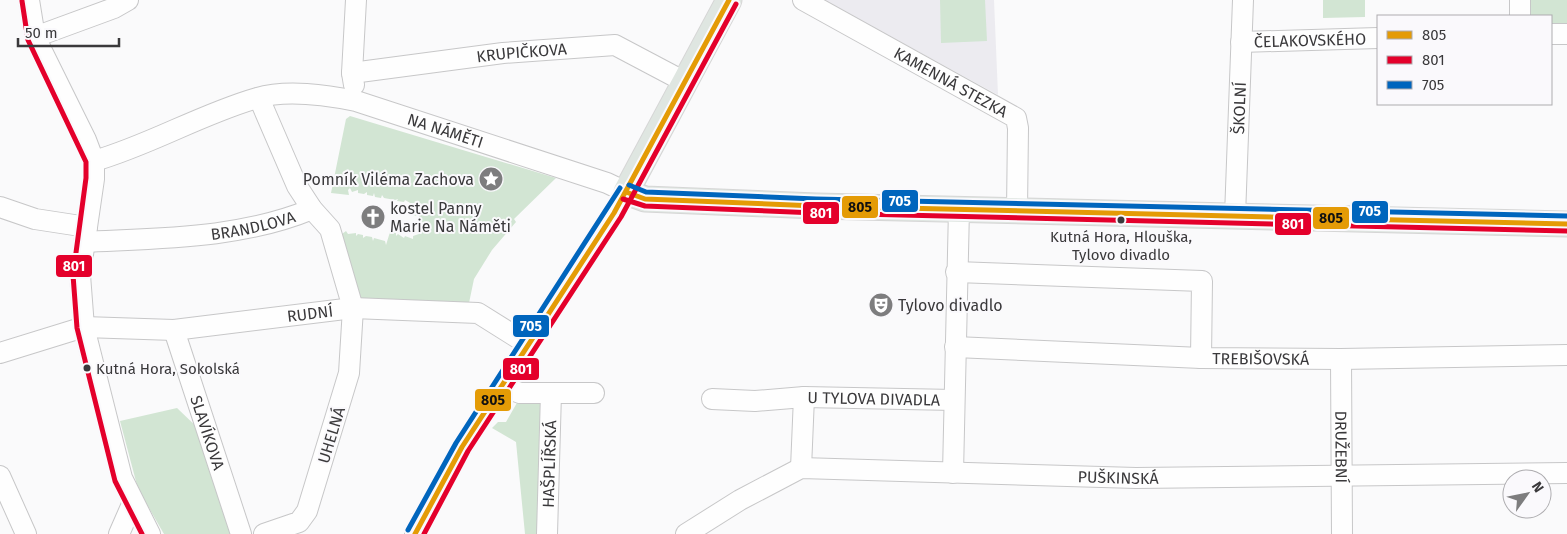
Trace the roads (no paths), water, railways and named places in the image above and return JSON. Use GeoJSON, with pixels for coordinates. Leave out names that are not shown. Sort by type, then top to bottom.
{"type":"FeatureCollection","features":[{"type":"Feature","properties":{"kind":"main road"},"geometry":{"type":"LineString","coordinates":[[729,0],[626,192],[645,199],[816,206],[1567,224]]}},
{"type":"Feature","properties":{"kind":"street"},"geometry":{"type":"LineString","coordinates":[[29,0],[35,37],[86,140],[94,161],[80,275],[84,326],[122,478],[150,534]]}},
{"type":"Feature","properties":{"kind":"street"},"geometry":{"type":"LineString","coordinates":[[35,37],[114,8],[128,0]]}},
{"type":"Feature","properties":{"kind":"street"},"geometry":{"type":"LineString","coordinates":[[356,0],[352,73],[356,102]]}},
{"type":"Feature","properties":{"kind":"street","name":"KAMENNÁ STEZKA"},"geometry":{"type":"LineString","coordinates":[[803,0],[1016,118],[1018,128],[1017,210]]}},
{"type":"Feature","properties":{"kind":"street","name":"ŠKOLNÍ"},"geometry":{"type":"LineString","coordinates":[[1235,216],[1243,0]]}},
{"type":"Feature","properties":{"kind":"street"},"geometry":{"type":"LineString","coordinates":[[1520,0],[1520,15]]}},
{"type":"Feature","properties":{"kind":"street"},"geometry":{"type":"LineString","coordinates":[[1552,34],[1567,34]]}},
{"type":"Feature","properties":{"kind":"street","name":"ČELAKOVSKÉHO"},"geometry":{"type":"LineString","coordinates":[[1241,42],[1377,38]]}},
{"type":"Feature","properties":{"kind":"street","name":"KRUPIČKOVA"},"geometry":{"type":"LineString","coordinates":[[352,73],[503,53],[615,45],[685,82]]}},
{"type":"Feature","properties":{"kind":"street","name":"NA NÁMĚTI"},"geometry":{"type":"LineString","coordinates":[[94,161],[258,98],[291,94],[323,96],[356,102],[608,183],[626,192]]}},
{"type":"Feature","properties":{"kind":"street"},"geometry":{"type":"LineString","coordinates":[[258,98],[297,186],[312,209]]}},
{"type":"Feature","properties":{"kind":"street"},"geometry":{"type":"LineString","coordinates":[[415,534],[462,447],[626,192]]}},
{"type":"Feature","properties":{"kind":"street","name":"BRANDLOVA"},"geometry":{"type":"LineString","coordinates":[[0,207],[86,234],[214,234],[290,218],[312,209],[330,228],[353,308]]}},
{"type":"Feature","properties":{"kind":"street"},"geometry":{"type":"LineString","coordinates":[[953,473],[956,272],[959,209]]}},
{"type":"Feature","properties":{"kind":"street"},"geometry":{"type":"LineString","coordinates":[[956,272],[1202,281],[1201,358]]}},
{"type":"Feature","properties":{"kind":"street","name":"RUDNÍ"},"geometry":{"type":"LineString","coordinates":[[0,353],[84,326],[174,330],[353,308],[478,314],[529,345]]}},
{"type":"Feature","properties":{"kind":"street","name":"UHELNÁ"},"geometry":{"type":"LineString","coordinates":[[264,534],[298,522],[307,511],[349,373],[353,308]]}},
{"type":"Feature","properties":{"kind":"street","name":"SLAVÍKOVA"},"geometry":{"type":"LineString","coordinates":[[174,330],[241,534]]}},
{"type":"Feature","properties":{"kind":"street","name":"TREBIŠOVSKÁ"},"geometry":{"type":"LineString","coordinates":[[955,347],[1201,358],[1567,355]]}},
{"type":"Feature","properties":{"kind":"street","name":"DRUŽEBNÍ"},"geometry":{"type":"LineString","coordinates":[[1341,358],[1342,534]]}},
{"type":"Feature","properties":{"kind":"street"},"geometry":{"type":"LineString","coordinates":[[501,386],[520,393],[594,393]]}},
{"type":"Feature","properties":{"kind":"street","name":"HAŠPLÍŘSKÁ"},"geometry":{"type":"LineString","coordinates":[[546,534],[552,393]]}},
{"type":"Feature","properties":{"kind":"street"},"geometry":{"type":"LineString","coordinates":[[712,399],[804,398]]}},
{"type":"Feature","properties":{"kind":"street","name":"U TYLOVA DIVADLA"},"geometry":{"type":"LineString","coordinates":[[800,468],[804,398],[954,400]]}},
{"type":"Feature","properties":{"kind":"street","name":"PUŠKINSKÁ"},"geometry":{"type":"LineString","coordinates":[[686,534],[740,500],[800,468],[1136,478],[1567,473]]}},
{"type":"Feature","properties":{"kind":"street"},"geometry":{"type":"LineString","coordinates":[[0,476],[26,534]]}},
{"type":"Feature","properties":{"kind":"street"},"geometry":{"type":"LineString","coordinates":[[119,534],[133,502]]}},
{"type":"Feature","properties":{"kind":"place","name":"Pomník Viléma Zachova"},"geometry":{"type":"Point","coordinates":[491,179]}},
{"type":"Feature","properties":{"kind":"place","name":"kostel Panny Marie Na Náměti"},"geometry":{"type":"Point","coordinates":[373,217]}},
{"type":"Feature","properties":{"kind":"place","name":"Kutná Hora, Hlouška, Tylovo divadlo"},"geometry":{"type":"Point","coordinates":[1121,220]}},
{"type":"Feature","properties":{"kind":"place","name":"Tylovo divadlo"},"geometry":{"type":"Point","coordinates":[881,305]}},
{"type":"Feature","properties":{"kind":"place","name":"Kutná Hora, Sokolská"},"geometry":{"type":"Point","coordinates":[87,368]}}]}
